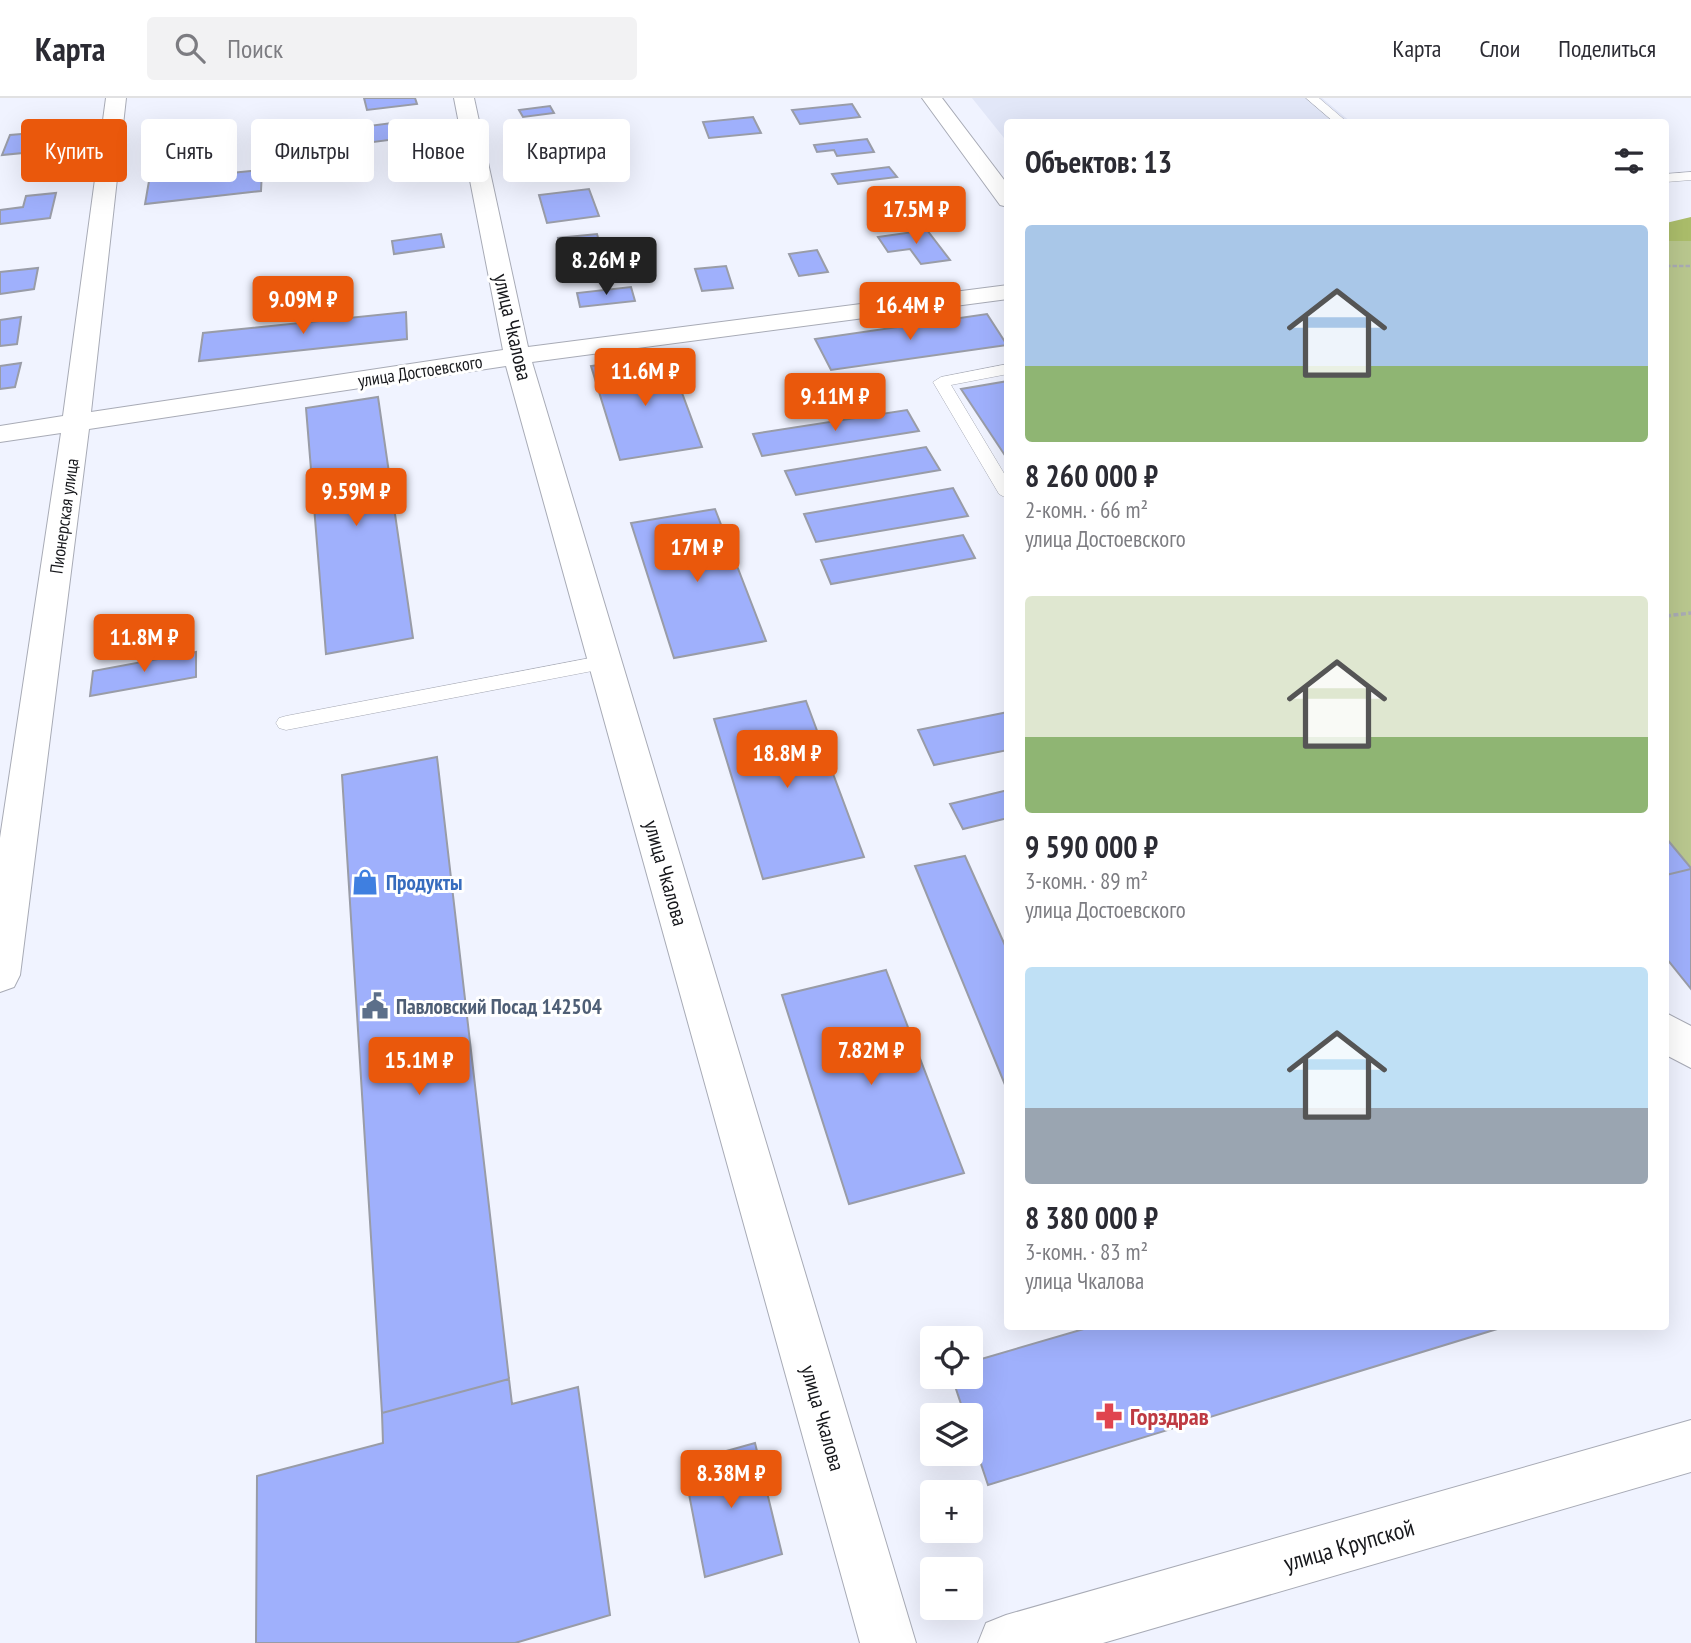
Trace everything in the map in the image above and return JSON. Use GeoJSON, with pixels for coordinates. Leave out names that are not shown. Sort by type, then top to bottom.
{"type":"FeatureCollection","features":[{"type":"Feature","properties":{"kind":"street","name":"Пионерская улица"},"geometry":{"type":"LineString","coordinates":[[0,975],[76,424],[116,98]]}},
{"type":"Feature","properties":{"kind":"street","name":"улица Чкалова"},"geometry":{"type":"LineString","coordinates":[[464,98],[517,356],[888,1643]]}},
{"type":"Feature","properties":{"kind":"street"},"geometry":{"type":"LineString","coordinates":[[932,98],[1004,195]]}},
{"type":"Feature","properties":{"kind":"street","name":"улица Достоевского"},"geometry":{"type":"LineString","coordinates":[[0,434],[517,356],[1004,293]]}},
{"type":"Feature","properties":{"kind":"street"},"geometry":{"type":"LineString","coordinates":[[1669,1033],[1691,1050]]}},
{"type":"Feature","properties":{"kind":"street","name":"улица Крупской"},"geometry":{"type":"LineString","coordinates":[[1006,1643],[1691,1446]]}},
{"type":"Feature","properties":{"kind":"lane"},"geometry":{"type":"LineString","coordinates":[[1312,98],[1337,119]]}},
{"type":"Feature","properties":{"kind":"lane"},"geometry":{"type":"LineString","coordinates":[[1669,178],[1691,176]]}},
{"type":"Feature","properties":{"kind":"lane"},"geometry":{"type":"LineString","coordinates":[[1004,370],[942,382],[1004,487]]}},
{"type":"Feature","properties":{"kind":"lane"},"geometry":{"type":"LineString","coordinates":[[286,723],[606,662]]}},
{"type":"Feature","properties":{"kind":"path"},"geometry":{"type":"LineString","coordinates":[[1669,266],[1691,267]]}},
{"type":"Feature","properties":{"kind":"path"},"geometry":{"type":"LineString","coordinates":[[1669,615],[1691,613]]}},
{"type":"Feature","properties":{"kind":"shaded area"},"geometry":{"type":"Polygon","coordinates":[[[972,98],[1322,98],[1347,119],[1004,119],[1004,138],[972,98]]]}},
{"type":"Feature","properties":{"kind":"green space"},"geometry":{"type":"Polygon","coordinates":[[[1691,217],[1691,241],[1669,241],[1669,222],[1691,217]]]}},
{"type":"Feature","properties":{"kind":"green space"},"geometry":{"type":"Polygon","coordinates":[[[1691,220],[1691,989],[1669,962],[1669,224],[1691,220]]]}},
{"type":"Feature","properties":{"kind":"building"},"geometry":{"type":"Polygon","coordinates":[[[364,98],[415,98],[417,104],[367,110],[364,98]]]}},
{"type":"Feature","properties":{"kind":"building"},"geometry":{"type":"Polygon","coordinates":[[[852,104],[860,117],[800,124],[792,110],[852,104]]]}},
{"type":"Feature","properties":{"kind":"building"},"geometry":{"type":"Polygon","coordinates":[[[550,106],[554,113],[523,117],[519,110],[550,106]]]}},
{"type":"Feature","properties":{"kind":"building"},"geometry":{"type":"Polygon","coordinates":[[[753,117],[761,133],[709,138],[703,122],[753,117]]]}},
{"type":"Feature","properties":{"kind":"building"},"geometry":{"type":"Polygon","coordinates":[[[388,123],[388,140],[374,142],[374,125],[388,123]]]}},
{"type":"Feature","properties":{"kind":"building"},"geometry":{"type":"Polygon","coordinates":[[[21,134],[21,153],[2,155],[10,135],[21,134]]]}},
{"type":"Feature","properties":{"kind":"building"},"geometry":{"type":"Polygon","coordinates":[[[867,139],[874,152],[837,156],[834,150],[817,152],[814,145],[867,139]]]}},
{"type":"Feature","properties":{"kind":"building"},"geometry":{"type":"Polygon","coordinates":[[[889,167],[897,177],[838,184],[832,174],[889,167]]]}},
{"type":"Feature","properties":{"kind":"building"},"geometry":{"type":"Polygon","coordinates":[[[251,171],[251,182],[261,182],[261,191],[145,204],[149,182],[237,182],[237,172],[251,171]]]}},
{"type":"Feature","properties":{"kind":"building"},"geometry":{"type":"Polygon","coordinates":[[[589,189],[599,216],[547,223],[539,195],[589,189]]]}},
{"type":"Feature","properties":{"kind":"building"},"geometry":{"type":"Polygon","coordinates":[[[56,193],[50,218],[0,224],[0,210],[23,207],[26,196],[56,193]]]}},
{"type":"Feature","properties":{"kind":"building"},"geometry":{"type":"Polygon","coordinates":[[[927,230],[950,260],[921,264],[910,249],[888,252],[878,237],[927,230]]]}},
{"type":"Feature","properties":{"kind":"building"},"geometry":{"type":"Polygon","coordinates":[[[441,234],[444,247],[394,254],[392,241],[441,234]]]}},
{"type":"Feature","properties":{"kind":"building"},"geometry":{"type":"Polygon","coordinates":[[[597,234],[604,258],[563,262],[558,238],[597,234]]]}},
{"type":"Feature","properties":{"kind":"building"},"geometry":{"type":"Polygon","coordinates":[[[817,250],[828,272],[799,276],[789,254],[817,250]]]}},
{"type":"Feature","properties":{"kind":"building"},"geometry":{"type":"Polygon","coordinates":[[[726,266],[733,288],[702,291],[695,269],[726,266]]]}},
{"type":"Feature","properties":{"kind":"building"},"geometry":{"type":"Polygon","coordinates":[[[38,268],[34,289],[0,294],[0,272],[38,268]]]}},
{"type":"Feature","properties":{"kind":"building"},"geometry":{"type":"Polygon","coordinates":[[[631,287],[635,301],[580,307],[577,293],[631,287]]]}},
{"type":"Feature","properties":{"kind":"building"},"geometry":{"type":"Polygon","coordinates":[[[406,312],[407,339],[199,361],[203,333],[406,312]]]}},
{"type":"Feature","properties":{"kind":"building"},"geometry":{"type":"Polygon","coordinates":[[[987,314],[1004,340],[1004,345],[831,370],[815,339],[987,314]]]}},
{"type":"Feature","properties":{"kind":"building"},"geometry":{"type":"Polygon","coordinates":[[[21,317],[17,344],[0,346],[0,320],[21,317]]]}},
{"type":"Feature","properties":{"kind":"building"},"geometry":{"type":"Polygon","coordinates":[[[668,355],[702,447],[620,460],[591,366],[668,355]]]}},
{"type":"Feature","properties":{"kind":"building"},"geometry":{"type":"Polygon","coordinates":[[[21,363],[15,387],[0,389],[0,366],[21,363]]]}},
{"type":"Feature","properties":{"kind":"building"},"geometry":{"type":"Polygon","coordinates":[[[1004,382],[1004,454],[961,389],[1004,382]]]}},
{"type":"Feature","properties":{"kind":"building"},"geometry":{"type":"Polygon","coordinates":[[[378,397],[413,638],[326,654],[306,408],[378,397]]]}},
{"type":"Feature","properties":{"kind":"building"},"geometry":{"type":"Polygon","coordinates":[[[907,410],[919,431],[762,456],[753,434],[907,410]]]}},
{"type":"Feature","properties":{"kind":"building"},"geometry":{"type":"Polygon","coordinates":[[[926,447],[940,470],[796,495],[785,471],[926,447]]]}},
{"type":"Feature","properties":{"kind":"building"},"geometry":{"type":"Polygon","coordinates":[[[953,488],[968,516],[816,542],[804,514],[953,488]]]}},
{"type":"Feature","properties":{"kind":"building"},"geometry":{"type":"Polygon","coordinates":[[[715,509],[766,641],[674,658],[631,523],[715,509]]]}},
{"type":"Feature","properties":{"kind":"building"},"geometry":{"type":"Polygon","coordinates":[[[963,535],[975,558],[831,584],[821,560],[963,535]]]}},
{"type":"Feature","properties":{"kind":"building"},"geometry":{"type":"Polygon","coordinates":[[[196,652],[196,677],[90,696],[93,671],[196,652]]]}},
{"type":"Feature","properties":{"kind":"building"},"geometry":{"type":"Polygon","coordinates":[[[806,701],[864,857],[763,879],[714,719],[806,701]]]}},
{"type":"Feature","properties":{"kind":"building"},"geometry":{"type":"Polygon","coordinates":[[[1004,713],[1004,751],[934,765],[918,730],[1004,713]]]}},
{"type":"Feature","properties":{"kind":"building"},"geometry":{"type":"Polygon","coordinates":[[[437,757],[509,1379],[382,1413],[342,775],[437,757]]]}},
{"type":"Feature","properties":{"kind":"building"},"geometry":{"type":"Polygon","coordinates":[[[1004,791],[1004,819],[963,829],[950,804],[1004,791]]]}},
{"type":"Feature","properties":{"kind":"building"},"geometry":{"type":"Polygon","coordinates":[[[1669,842],[1691,868],[1669,874],[1669,842]]]}},
{"type":"Feature","properties":{"kind":"building"},"geometry":{"type":"Polygon","coordinates":[[[965,856],[1004,943],[1004,1082],[915,866],[965,856]]]}},
{"type":"Feature","properties":{"kind":"building"},"geometry":{"type":"Polygon","coordinates":[[[1691,869],[1691,989],[1669,962],[1669,874],[1691,869]]]}},
{"type":"Feature","properties":{"kind":"building"},"geometry":{"type":"Polygon","coordinates":[[[886,970],[964,1173],[849,1204],[782,995],[886,970]]]}},
{"type":"Feature","properties":{"kind":"building"},"geometry":{"type":"Polygon","coordinates":[[[1080,1330],[1494,1330],[988,1485],[982,1466],[983,1403],[961,1403],[956,1389],[983,1389],[983,1358],[1080,1330]]]}},
{"type":"Feature","properties":{"kind":"building"},"geometry":{"type":"Polygon","coordinates":[[[509,1379],[512,1404],[578,1387],[610,1615],[515,1643],[256,1643],[257,1476],[383,1443],[382,1413],[509,1379]]]}},
{"type":"Feature","properties":{"kind":"building"},"geometry":{"type":"Polygon","coordinates":[[[755,1443],[782,1554],[705,1577],[683,1463],[755,1443]]]}},
{"type":"Feature","properties":{"kind":"place","name":"Продукты"},"geometry":{"type":"Point","coordinates":[365,882]}},
{"type":"Feature","properties":{"kind":"place","name":"Павловский Посад 142504"},"geometry":{"type":"Point","coordinates":[375,1006]}},
{"type":"Feature","properties":{"kind":"place","name":"Горздрав"},"geometry":{"type":"Point","coordinates":[1109,1416]}}]}
